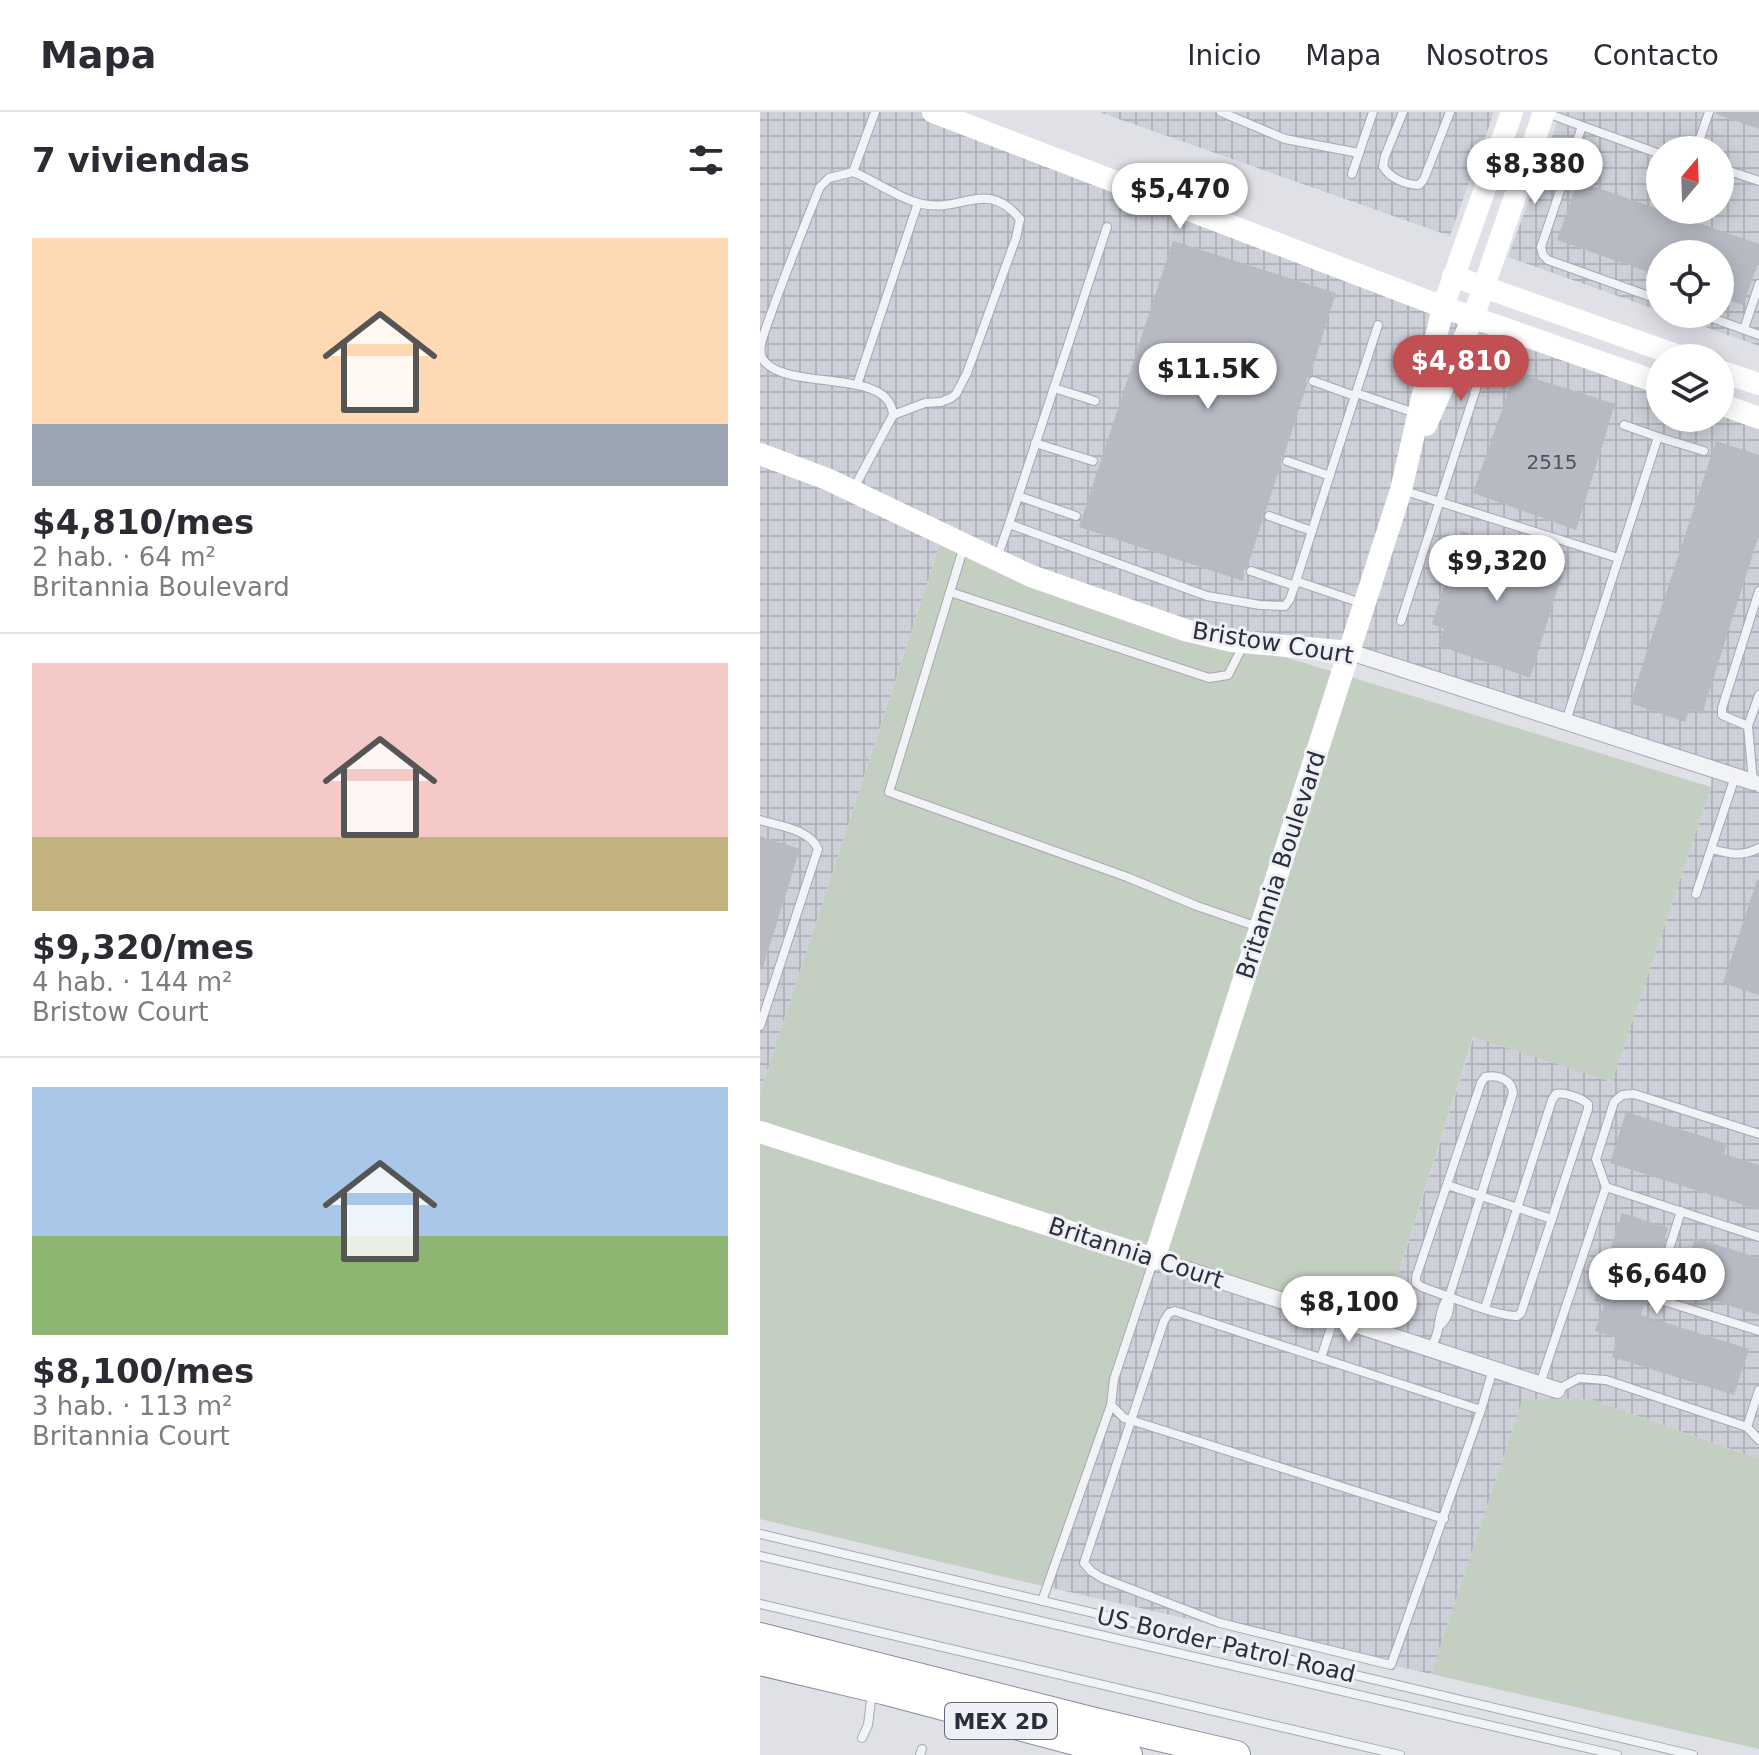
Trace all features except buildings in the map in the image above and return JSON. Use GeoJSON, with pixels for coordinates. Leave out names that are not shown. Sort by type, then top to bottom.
{"type":"FeatureCollection","features":[{"type":"Feature","properties":{"kind":"highway","name":"MEX 2D"},"geometry":{"type":"LineString","coordinates":[[760,1637],[873,1689],[1236,1755]]}},
{"type":"Feature","properties":{"kind":"highway","name":"MEX 2D"},"geometry":{"type":"LineString","coordinates":[[760,1661],[1128,1755]]}},
{"type":"Feature","properties":{"kind":"street"},"geometry":{"type":"LineString","coordinates":[[933,112],[1443,307],[1646,378]]}},
{"type":"Feature","properties":{"kind":"street","name":"Britannia Boulevard"},"geometry":{"type":"LineString","coordinates":[[1154,1259],[1404,480],[1443,307],[1512,112]]}},
{"type":"Feature","properties":{"kind":"street","name":"Britannia Boulevard"},"geometry":{"type":"LineString","coordinates":[[1404,480],[1473,318],[1544,112]]}},
{"type":"Feature","properties":{"kind":"street"},"geometry":{"type":"LineString","coordinates":[[1453,276],[1646,344]]}},
{"type":"Feature","properties":{"kind":"street"},"geometry":{"type":"LineString","coordinates":[[1734,376],[1759,384]]}},
{"type":"Feature","properties":{"kind":"street"},"geometry":{"type":"LineString","coordinates":[[1734,409],[1759,418]]}},
{"type":"Feature","properties":{"kind":"street","name":"Bristow Court"},"geometry":{"type":"LineString","coordinates":[[760,454],[827,479],[1031,576],[1185,630],[1245,642],[1350,652],[1757,783]]}},
{"type":"Feature","properties":{"kind":"street","name":"Britannia Court"},"geometry":{"type":"LineString","coordinates":[[760,1132],[1557,1390]]}},
{"type":"Feature","properties":{"kind":"lane"},"geometry":{"type":"LineString","coordinates":[[853,172],[875,112]]}},
{"type":"Feature","properties":{"kind":"lane"},"geometry":{"type":"LineString","coordinates":[[1221,112],[1285,139],[1359,153]]}},
{"type":"Feature","properties":{"kind":"lane"},"geometry":{"type":"LineString","coordinates":[[1352,174],[1373,112]]}},
{"type":"Feature","properties":{"kind":"lane"},"geometry":{"type":"LineString","coordinates":[[1403,112],[1383,166],[1391,176],[1415,186],[1424,179],[1450,112]]}},
{"type":"Feature","properties":{"kind":"lane"},"geometry":{"type":"LineString","coordinates":[[1544,112],[1646,149]]}},
{"type":"Feature","properties":{"kind":"lane"},"geometry":{"type":"LineString","coordinates":[[1701,136],[1709,112]]}},
{"type":"Feature","properties":{"kind":"lane"},"geometry":{"type":"LineString","coordinates":[[1582,126],[1541,247],[1543,255],[1548,260],[1646,295]]}},
{"type":"Feature","properties":{"kind":"lane"},"geometry":{"type":"LineString","coordinates":[[852,491],[893,415],[891,403],[877,391],[857,385],[791,374],[762,360],[760,352],[787,269],[820,187],[829,178],[853,172],[918,203],[935,206],[973,198],[998,200],[1020,219],[1016,238],[967,373],[956,394],[941,402],[925,403],[893,415]]}},
{"type":"Feature","properties":{"kind":"lane"},"geometry":{"type":"LineString","coordinates":[[1734,173],[1759,181]]}},
{"type":"Feature","properties":{"kind":"lane"},"geometry":{"type":"LineString","coordinates":[[857,385],[918,203]]}},
{"type":"Feature","properties":{"kind":"lane"},"geometry":{"type":"LineString","coordinates":[[997,560],[1107,227]]}},
{"type":"Feature","properties":{"kind":"lane"},"geometry":{"type":"LineString","coordinates":[[1744,329],[1759,284]]}},
{"type":"Feature","properties":{"kind":"lane"},"geometry":{"type":"LineString","coordinates":[[1009,524],[1207,596],[1285,606],[1290,599],[1378,325]]}},
{"type":"Feature","properties":{"kind":"lane"},"geometry":{"type":"LineString","coordinates":[[1734,326],[1759,335]]}},
{"type":"Feature","properties":{"kind":"lane"},"geometry":{"type":"LineString","coordinates":[[1401,621],[1483,367]]}},
{"type":"Feature","properties":{"kind":"lane"},"geometry":{"type":"LineString","coordinates":[[1313,381],[1419,414]]}},
{"type":"Feature","properties":{"kind":"lane"},"geometry":{"type":"LineString","coordinates":[[1054,388],[1095,401]]}},
{"type":"Feature","properties":{"kind":"lane"},"geometry":{"type":"LineString","coordinates":[[1624,425],[1704,451]]}},
{"type":"Feature","properties":{"kind":"lane"},"geometry":{"type":"LineString","coordinates":[[1565,722],[1658,437]]}},
{"type":"Feature","properties":{"kind":"lane"},"geometry":{"type":"LineString","coordinates":[[1035,443],[1093,461]]}},
{"type":"Feature","properties":{"kind":"lane"},"geometry":{"type":"LineString","coordinates":[[1287,461],[1330,476]]}},
{"type":"Feature","properties":{"kind":"lane"},"geometry":{"type":"LineString","coordinates":[[1404,480],[1440,502],[1618,558]]}},
{"type":"Feature","properties":{"kind":"lane"},"geometry":{"type":"LineString","coordinates":[[1018,496],[1076,516]]}},
{"type":"Feature","properties":{"kind":"lane"},"geometry":{"type":"LineString","coordinates":[[1269,516],[1312,531]]}},
{"type":"Feature","properties":{"kind":"lane"},"geometry":{"type":"LineString","coordinates":[[964,545],[889,792],[1261,928]]}},
{"type":"Feature","properties":{"kind":"lane"},"geometry":{"type":"LineString","coordinates":[[1251,571],[1365,605]]}},
{"type":"Feature","properties":{"kind":"lane"},"geometry":{"type":"LineString","coordinates":[[1748,726],[1722,715],[1722,708],[1759,591]]}},
{"type":"Feature","properties":{"kind":"lane"},"geometry":{"type":"LineString","coordinates":[[950,592],[1209,678],[1228,675],[1245,642]]}},
{"type":"Feature","properties":{"kind":"lane"},"geometry":{"type":"LineString","coordinates":[[1757,783],[1748,726],[1759,695]]}},
{"type":"Feature","properties":{"kind":"lane"},"geometry":{"type":"LineString","coordinates":[[1696,894],[1735,777]]}},
{"type":"Feature","properties":{"kind":"lane"},"geometry":{"type":"LineString","coordinates":[[760,820],[804,834],[814,841],[818,849],[760,1026]]}},
{"type":"Feature","properties":{"kind":"lane"},"geometry":{"type":"LineString","coordinates":[[1712,849],[1732,855],[1759,848]]}},
{"type":"Feature","properties":{"kind":"lane"},"geometry":{"type":"LineString","coordinates":[[1431,1349],[1450,1305],[1449,1297],[1513,1093],[1509,1081],[1491,1076],[1485,1077],[1481,1083],[1416,1277],[1416,1283],[1422,1287],[1449,1297],[1511,1316],[1521,1313],[1588,1109],[1584,1101],[1561,1093],[1552,1100],[1485,1308]]}},
{"type":"Feature","properties":{"kind":"lane"},"geometry":{"type":"LineString","coordinates":[[1540,1384],[1606,1187],[1596,1159],[1614,1102],[1622,1095],[1634,1094],[1759,1134]]}},
{"type":"Feature","properties":{"kind":"lane"},"geometry":{"type":"LineString","coordinates":[[1447,1185],[1552,1219]]}},
{"type":"Feature","properties":{"kind":"lane"},"geometry":{"type":"LineString","coordinates":[[1606,1187],[1759,1237]]}},
{"type":"Feature","properties":{"kind":"lane"},"geometry":{"type":"LineString","coordinates":[[1681,1211],[1654,1298],[1759,1331]]}},
{"type":"Feature","properties":{"kind":"lane"},"geometry":{"type":"LineString","coordinates":[[1042,1601],[1111,1405],[1114,1379],[1154,1259]]}},
{"type":"Feature","properties":{"kind":"lane"},"geometry":{"type":"LineString","coordinates":[[1481,1410],[1175,1311],[1169,1313],[1084,1563],[1102,1578],[1220,1623],[1391,1665],[1444,1519],[1481,1410],[1493,1369]]}},
{"type":"Feature","properties":{"kind":"lane"},"geometry":{"type":"LineString","coordinates":[[1321,1358],[1334,1318]]}},
{"type":"Feature","properties":{"kind":"lane"},"geometry":{"type":"LineString","coordinates":[[1557,1390],[1579,1378],[1606,1380],[1747,1427],[1759,1440]]}},
{"type":"Feature","properties":{"kind":"lane"},"geometry":{"type":"LineString","coordinates":[[1747,1427],[1759,1390]]}},
{"type":"Feature","properties":{"kind":"lane"},"geometry":{"type":"LineString","coordinates":[[1111,1405],[1124,1418],[1444,1519]]}},
{"type":"Feature","properties":{"kind":"lane","name":"US Border Patrol Road"},"geometry":{"type":"LineString","coordinates":[[760,1534],[1693,1755]]}},
{"type":"Feature","properties":{"kind":"lane"},"geometry":{"type":"LineString","coordinates":[[760,1556],[1617,1755]]}},
{"type":"Feature","properties":{"kind":"lane"},"geometry":{"type":"LineString","coordinates":[[760,1604],[1400,1755]]}},
{"type":"Feature","properties":{"kind":"lane"},"geometry":{"type":"LineString","coordinates":[[862,1738],[868,1725],[873,1689]]}},
{"type":"Feature","properties":{"kind":"shaded area"},"geometry":{"type":"Polygon","coordinates":[[[760,112],[932,112],[1646,384],[1646,432],[1734,432],[1734,417],[1759,427],[1759,1459],[1590,1399],[1523,1399],[1431,1674],[1047,1587],[1111,1405],[1154,1259],[1380,1332],[1474,1036],[1612,1082],[1711,787],[1712,769],[1350,652],[1232,641],[943,535],[760,1093],[760,112]]]}},
{"type":"Feature","properties":{"kind":"shaded area"},"geometry":{"type":"Polygon","coordinates":[[[1099,112],[1494,112],[1450,236],[1099,112]]]}},
{"type":"Feature","properties":{"kind":"shaded area"},"geometry":{"type":"Polygon","coordinates":[[[1561,112],[1759,112],[1759,346],[1708,328],[1734,328],[1734,240],[1646,240],[1646,306],[1508,257],[1561,112]]]}},
{"type":"Feature","properties":{"kind":"green space"},"geometry":{"type":"Polygon","coordinates":[[[943,535],[1232,641],[1711,787],[1612,1082],[1473,1037],[1380,1332],[1154,1259],[1047,1587],[760,1519],[760,1093],[943,535]]]}},
{"type":"Feature","properties":{"kind":"green space"},"geometry":{"type":"Polygon","coordinates":[[[1523,1399],[1590,1399],[1759,1459],[1759,1749],[1431,1674],[1523,1399]]]}}]}
